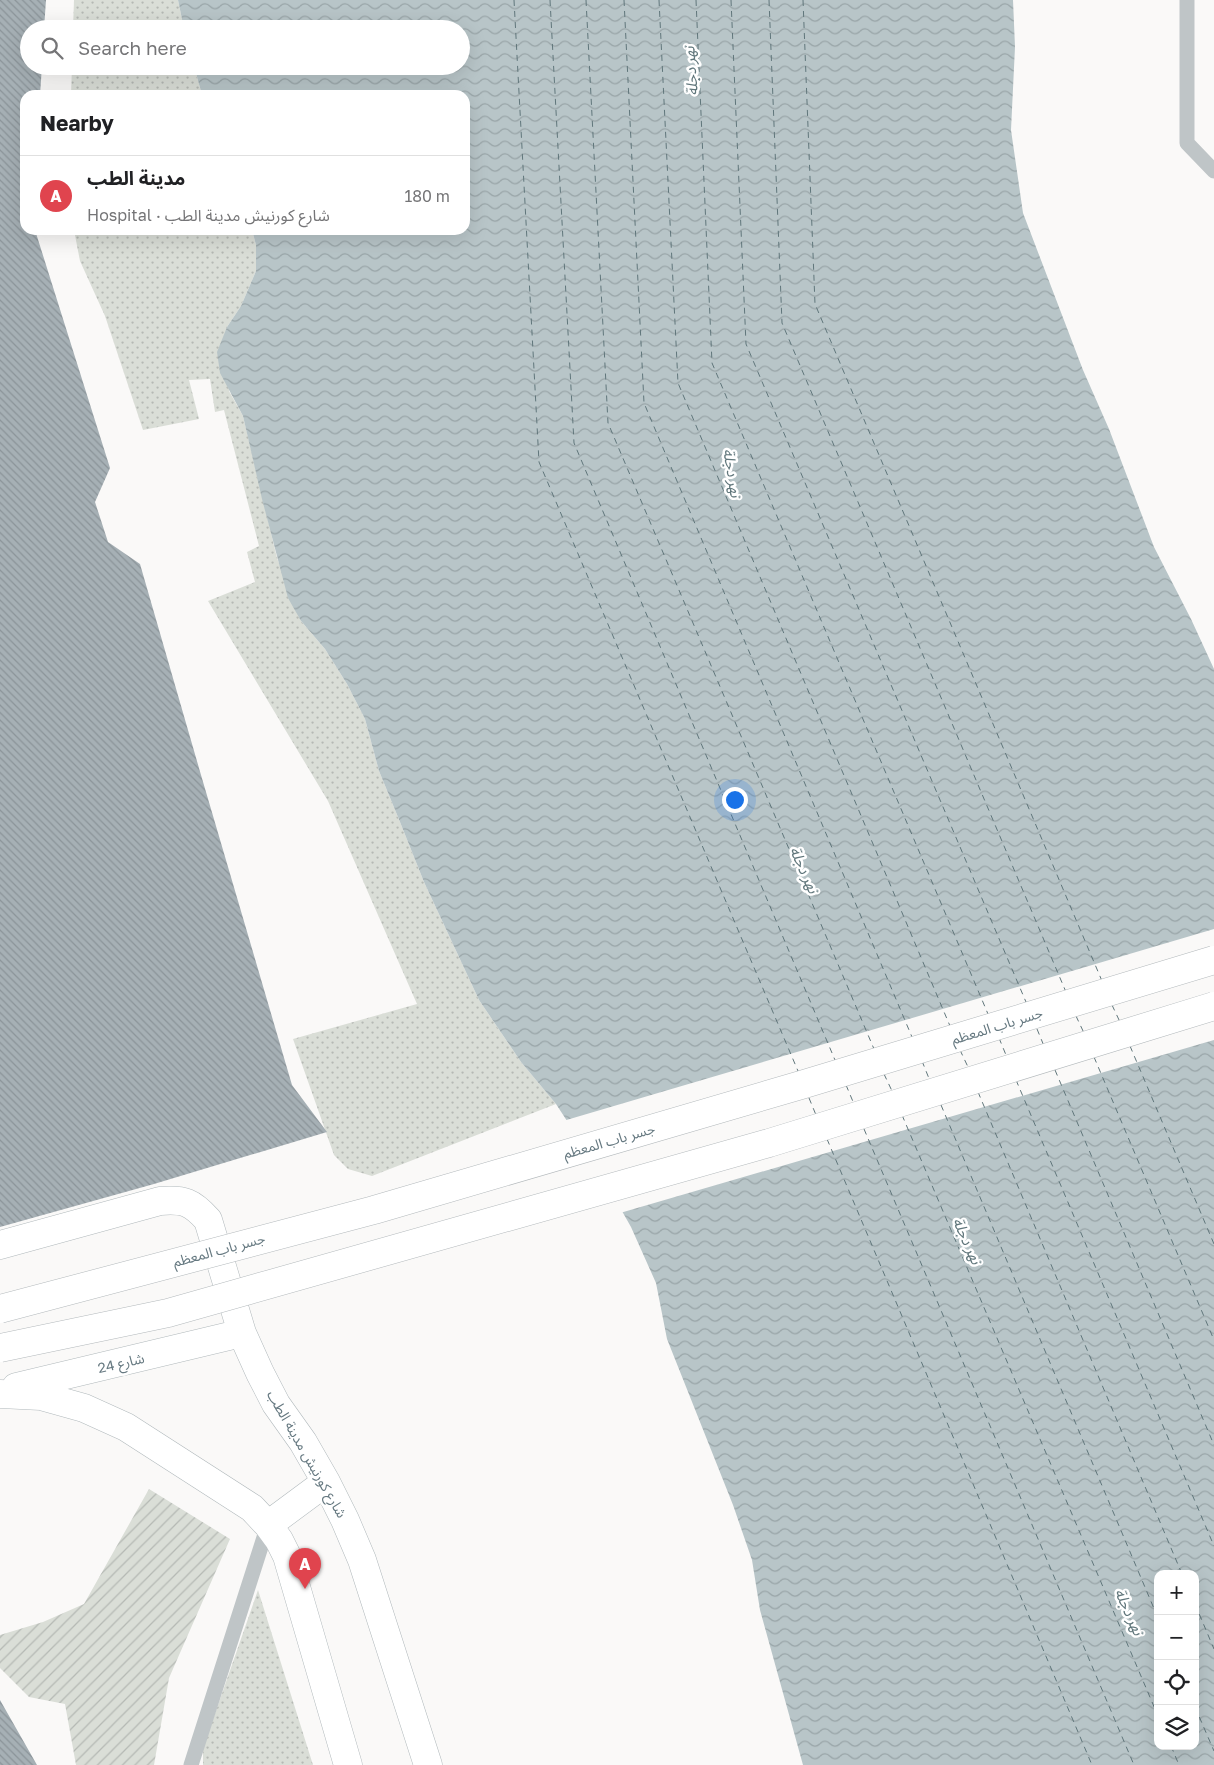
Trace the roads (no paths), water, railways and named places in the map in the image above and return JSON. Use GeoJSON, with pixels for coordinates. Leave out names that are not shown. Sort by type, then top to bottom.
{"type":"FeatureCollection","features":[{"type":"Feature","properties":{"kind":"main road","name":"جسر باب المعظم"},"geometry":{"type":"LineString","coordinates":[[0,1309],[374,1210],[792,1088],[1214,960]]}},
{"type":"Feature","properties":{"kind":"main road"},"geometry":{"type":"LineString","coordinates":[[0,1348],[178,1311],[769,1143],[1214,1006]]}},
{"type":"Feature","properties":{"kind":"main road","name":"شارع كورنيش مدينة الطب"},"geometry":{"type":"LineString","coordinates":[[0,1245],[160,1201],[178,1199],[195,1206],[208,1220],[242,1332],[260,1373],[276,1404],[303,1442],[326,1482],[362,1560],[428,1765]]}},
{"type":"Feature","properties":{"kind":"main road","name":"شارع 24"},"geometry":{"type":"LineString","coordinates":[[0,1392],[242,1332]]}},
{"type":"Feature","properties":{"kind":"main road"},"geometry":{"type":"LineString","coordinates":[[0,1392],[41,1396],[84,1408],[126,1426],[252,1508],[268,1525],[279,1540],[286,1556],[348,1765]]}},
{"type":"Feature","properties":{"kind":"main road"},"geometry":{"type":"LineString","coordinates":[[268,1525],[326,1482]]}},
{"type":"Feature","properties":{"kind":"lane"},"geometry":{"type":"LineString","coordinates":[[1187,0],[1187,143],[1214,171]]}},
{"type":"Feature","properties":{"kind":"lane"},"geometry":{"type":"LineString","coordinates":[[191,1765],[268,1525]]}},
{"type":"Feature","properties":{"kind":"water","name":"نهر دجلة"},"geometry":{"type":"Polygon","coordinates":[[[178,0],[1013,0],[1015,47],[1011,130],[1023,213],[1154,547],[1214,669],[1214,1765],[803,1765],[760,1610],[752,1560],[733,1505],[667,1339],[656,1283],[631,1227],[597,1167],[556,1104],[521,1062],[479,1000],[424,882],[379,771],[365,719],[347,684],[325,649],[301,621],[288,598],[243,416],[220,373],[217,352],[227,327],[241,306],[256,271],[256,245],[253,235],[470,235],[470,90],[201,90],[196,75],[470,75],[470,20],[182,20],[178,0]]]}},
{"type":"Feature","properties":{"kind":"place","name":"مدينة الطب"},"geometry":{"type":"Point","coordinates":[305,1589]}}]}
